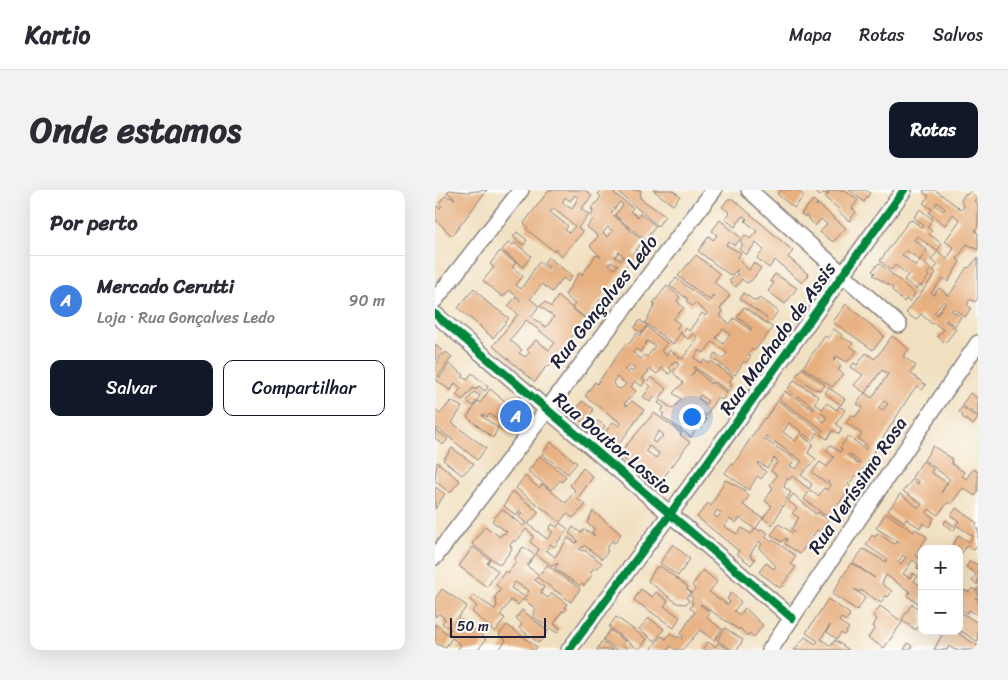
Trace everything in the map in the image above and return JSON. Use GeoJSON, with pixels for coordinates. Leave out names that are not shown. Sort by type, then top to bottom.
{"type":"FeatureCollection","features":[{"type":"Feature","properties":{"kind":"street"},"geometry":{"type":"LineString","coordinates":[[435,300],[521,190]]}},
{"type":"Feature","properties":{"kind":"street","name":"Rua Gonçalves Ledo"},"geometry":{"type":"LineString","coordinates":[[435,557],[546,408],[714,190]]}},
{"type":"Feature","properties":{"kind":"street"},"geometry":{"type":"LineString","coordinates":[[749,190],[899,324]]}},
{"type":"Feature","properties":{"kind":"street","name":"Rua Machado de Assis"},"geometry":{"type":"LineString","coordinates":[[569,650],[671,514],[904,190]]}},
{"type":"Feature","properties":{"kind":"street","name":"Rua Doutor Lossio"},"geometry":{"type":"LineString","coordinates":[[435,314],[792,618]]}},
{"type":"Feature","properties":{"kind":"street","name":"Rua Veríssimo Rosa"},"geometry":{"type":"LineString","coordinates":[[770,650],[978,343]]}},
{"type":"Feature","properties":{"kind":"building"},"geometry":{"type":"Polygon","coordinates":[[[449,190],[467,192],[487,190],[452,236],[435,219],[435,208],[442,206],[439,203],[445,196],[455,199],[447,192],[449,190]]]}},
{"type":"Feature","properties":{"kind":"building"},"geometry":{"type":"Polygon","coordinates":[[[549,190],[585,190],[592,196],[581,209],[589,215],[578,228],[583,232],[561,257],[555,249],[554,251],[526,229],[528,227],[524,223],[549,190]],[[575,195],[570,201],[565,197],[562,203],[572,209],[578,198],[575,195]],[[553,208],[550,212],[568,226],[565,229],[569,233],[575,226],[553,208]]]}},
{"type":"Feature","properties":{"kind":"building"},"geometry":{"type":"Polygon","coordinates":[[[602,190],[616,190],[614,193],[633,208],[630,211],[638,217],[640,214],[656,226],[645,240],[615,215],[623,205],[620,202],[611,213],[643,241],[633,254],[639,258],[635,264],[630,261],[586,318],[572,308],[575,304],[565,295],[580,272],[582,275],[596,255],[601,257],[590,246],[598,236],[587,227],[593,219],[591,217],[593,211],[591,209],[601,197],[598,194],[602,190]],[[608,227],[603,233],[608,237],[613,231],[608,227]],[[619,252],[615,257],[621,261],[624,256],[619,252]],[[613,262],[608,264],[614,269],[618,265],[613,262]]]}},
{"type":"Feature","properties":{"kind":"building"},"geometry":{"type":"Polygon","coordinates":[[[616,190],[641,190],[640,198],[665,216],[658,226],[616,190]]]}},
{"type":"Feature","properties":{"kind":"building"},"geometry":{"type":"Polygon","coordinates":[[[653,190],[672,190],[680,196],[673,205],[653,190]]]}},
{"type":"Feature","properties":{"kind":"building"},"geometry":{"type":"Polygon","coordinates":[[[781,190],[797,190],[804,196],[794,208],[777,194],[781,190]]]}},
{"type":"Feature","properties":{"kind":"building"},"geometry":{"type":"Polygon","coordinates":[[[813,190],[844,190],[858,200],[852,208],[856,212],[849,221],[838,211],[839,209],[825,198],[830,191],[820,196],[813,190]]]}},
{"type":"Feature","properties":{"kind":"building"},"geometry":{"type":"Polygon","coordinates":[[[849,190],[866,190],[870,193],[864,202],[849,190]]]}},
{"type":"Feature","properties":{"kind":"building"},"geometry":{"type":"Polygon","coordinates":[[[924,190],[935,190],[962,210],[964,206],[961,200],[965,194],[967,195],[971,190],[978,190],[978,196],[974,201],[978,204],[978,227],[975,231],[978,233],[978,250],[967,244],[957,259],[960,261],[948,282],[943,278],[931,293],[934,295],[939,288],[949,296],[967,267],[969,268],[978,257],[978,298],[975,302],[970,299],[967,305],[971,308],[965,317],[953,308],[951,310],[961,317],[955,326],[945,321],[956,329],[945,343],[937,336],[944,330],[934,323],[932,324],[921,314],[916,320],[906,313],[936,273],[933,270],[938,265],[931,260],[938,251],[947,259],[954,248],[945,241],[960,220],[953,214],[945,225],[929,213],[932,209],[923,203],[929,196],[923,192],[924,190]],[[937,202],[935,205],[943,211],[945,209],[937,202]],[[943,301],[934,313],[937,315],[945,303],[943,301]]]}},
{"type":"Feature","properties":{"kind":"building"},"geometry":{"type":"Polygon","coordinates":[[[728,199],[733,199],[793,251],[788,257],[809,275],[802,283],[775,260],[769,268],[757,258],[764,250],[756,243],[746,255],[739,249],[743,244],[740,242],[745,235],[750,239],[757,231],[745,221],[747,219],[743,216],[735,227],[725,219],[730,213],[722,207],[728,199]]]}},
{"type":"Feature","properties":{"kind":"building"},"geometry":{"type":"Polygon","coordinates":[[[813,200],[817,203],[816,206],[818,204],[846,228],[833,242],[820,232],[827,224],[821,219],[815,226],[806,215],[805,217],[801,214],[813,200]]]}},
{"type":"Feature","properties":{"kind":"building"},"geometry":{"type":"Polygon","coordinates":[[[920,209],[932,219],[927,227],[932,231],[929,234],[942,244],[937,251],[917,236],[914,240],[927,250],[920,260],[931,269],[927,274],[929,276],[916,289],[904,280],[908,275],[895,265],[891,270],[880,261],[908,222],[912,220],[922,228],[924,225],[914,217],[920,209]],[[906,250],[902,255],[916,266],[920,260],[906,250]]]}},
{"type":"Feature","properties":{"kind":"building"},"geometry":{"type":"Polygon","coordinates":[[[720,220],[741,238],[735,245],[728,242],[726,245],[741,253],[738,257],[742,261],[741,263],[749,270],[753,263],[761,268],[752,280],[747,283],[742,279],[736,287],[729,281],[738,274],[736,272],[738,269],[731,276],[698,251],[709,236],[713,240],[717,235],[712,231],[720,220]]]}},
{"type":"Feature","properties":{"kind":"building"},"geometry":{"type":"Polygon","coordinates":[[[517,232],[527,240],[523,245],[513,237],[517,232]]]}},
{"type":"Feature","properties":{"kind":"building"},"geometry":{"type":"Polygon","coordinates":[[[509,242],[513,245],[515,243],[531,256],[523,267],[502,250],[509,242]]]}},
{"type":"Feature","properties":{"kind":"building"},"geometry":{"type":"Polygon","coordinates":[[[500,251],[516,263],[512,267],[523,276],[516,285],[521,289],[539,262],[548,269],[549,267],[544,263],[548,257],[572,276],[568,282],[563,278],[552,292],[542,284],[530,299],[539,306],[531,317],[546,327],[554,317],[540,306],[545,302],[551,307],[558,296],[585,319],[549,367],[547,365],[535,382],[493,346],[518,314],[508,306],[515,298],[519,301],[520,299],[509,290],[503,297],[483,281],[494,267],[490,264],[500,251]],[[526,320],[510,340],[522,350],[519,353],[525,357],[530,352],[527,350],[536,340],[549,350],[555,343],[526,320]]]}},
{"type":"Feature","properties":{"kind":"building"},"geometry":{"type":"Polygon","coordinates":[[[696,255],[720,274],[714,282],[730,295],[720,309],[723,311],[720,316],[730,324],[734,318],[751,330],[752,328],[737,317],[744,307],[773,328],[754,351],[752,349],[748,355],[751,356],[746,363],[744,361],[735,375],[712,358],[715,353],[723,359],[727,353],[712,342],[704,353],[699,350],[694,358],[702,363],[704,360],[709,364],[711,361],[733,377],[729,382],[732,385],[728,391],[694,367],[695,370],[690,377],[696,370],[711,384],[712,382],[727,393],[722,400],[717,397],[706,416],[694,407],[692,410],[707,420],[701,428],[698,426],[691,437],[662,416],[664,414],[661,412],[664,407],[658,403],[660,400],[673,409],[681,399],[673,393],[683,383],[673,372],[679,364],[674,361],[669,368],[672,371],[669,374],[662,368],[657,374],[650,369],[642,379],[645,381],[642,386],[635,381],[631,387],[636,391],[624,404],[627,406],[632,401],[644,410],[619,444],[608,436],[606,439],[602,436],[613,422],[619,426],[621,423],[585,396],[595,382],[597,384],[627,342],[629,344],[637,333],[640,336],[647,327],[667,343],[661,351],[666,355],[670,350],[682,359],[698,338],[693,333],[688,339],[681,334],[686,328],[689,331],[702,313],[705,316],[707,313],[695,303],[692,306],[686,301],[688,299],[670,286],[676,278],[709,303],[714,295],[710,300],[678,276],[696,255]],[[723,329],[716,338],[723,344],[730,334],[723,329]],[[647,341],[640,352],[636,349],[633,353],[641,359],[644,355],[647,357],[655,346],[647,341]],[[630,365],[624,370],[628,373],[630,370],[633,372],[635,369],[630,365]],[[617,377],[613,382],[617,388],[621,389],[626,384],[617,377]],[[700,395],[698,398],[706,404],[708,401],[700,395]]]}},
{"type":"Feature","properties":{"kind":"building"},"geometry":{"type":"Polygon","coordinates":[[[879,263],[915,294],[909,302],[906,299],[904,302],[892,290],[893,288],[873,275],[875,273],[872,271],[879,263]]]}},
{"type":"Feature","properties":{"kind":"building"},"geometry":{"type":"Polygon","coordinates":[[[775,274],[797,288],[785,304],[768,291],[774,283],[770,281],[775,274]]]}},
{"type":"Feature","properties":{"kind":"building"},"geometry":{"type":"Polygon","coordinates":[[[667,286],[680,297],[677,301],[684,308],[673,319],[680,324],[676,329],[681,332],[673,344],[645,323],[655,305],[653,303],[667,286]]]}},
{"type":"Feature","properties":{"kind":"building"},"geometry":{"type":"Polygon","coordinates":[[[474,288],[487,302],[509,318],[493,338],[458,308],[474,288]]]}},
{"type":"Feature","properties":{"kind":"building"},"geometry":{"type":"Polygon","coordinates":[[[744,293],[753,300],[757,301],[759,298],[765,301],[778,311],[771,321],[740,299],[744,293]]]}},
{"type":"Feature","properties":{"kind":"building"},"geometry":{"type":"Polygon","coordinates":[[[846,304],[884,336],[873,350],[833,322],[846,304]]]}},
{"type":"Feature","properties":{"kind":"building"},"geometry":{"type":"Polygon","coordinates":[[[640,320],[647,325],[641,333],[634,328],[640,320]]]}},
{"type":"Feature","properties":{"kind":"building"},"geometry":{"type":"Polygon","coordinates":[[[834,329],[842,335],[841,337],[853,343],[850,346],[857,351],[847,362],[836,356],[834,359],[841,366],[838,370],[844,374],[832,387],[803,367],[825,336],[828,338],[834,329]]]}},
{"type":"Feature","properties":{"kind":"building"},"geometry":{"type":"Polygon","coordinates":[[[892,336],[909,349],[903,356],[916,366],[910,373],[926,385],[922,390],[917,386],[912,392],[864,468],[848,484],[850,486],[841,501],[829,516],[825,515],[804,499],[810,490],[818,496],[824,488],[827,490],[830,486],[828,481],[826,483],[812,472],[820,462],[827,467],[834,457],[826,451],[830,445],[840,452],[842,449],[840,448],[848,436],[865,449],[868,446],[858,439],[862,434],[846,423],[852,415],[855,417],[863,407],[857,404],[865,393],[854,385],[863,375],[851,367],[854,363],[857,365],[866,353],[875,359],[892,336]],[[882,370],[865,393],[872,398],[888,374],[882,370]],[[884,401],[878,408],[882,411],[888,404],[884,401]],[[849,454],[848,456],[858,464],[860,462],[849,454]]]}},
{"type":"Feature","properties":{"kind":"building"},"geometry":{"type":"Polygon","coordinates":[[[435,344],[443,352],[435,361],[435,344]]]}},
{"type":"Feature","properties":{"kind":"building"},"geometry":{"type":"Polygon","coordinates":[[[446,352],[452,357],[438,376],[440,377],[449,364],[464,375],[462,377],[467,380],[472,373],[488,387],[485,391],[479,386],[475,390],[473,388],[463,400],[456,395],[461,388],[455,383],[451,391],[435,379],[435,365],[446,352]]]}},
{"type":"Feature","properties":{"kind":"building"},"geometry":{"type":"Polygon","coordinates":[[[802,368],[825,385],[821,390],[814,389],[796,376],[802,368]]]}},
{"type":"Feature","properties":{"kind":"building"},"geometry":{"type":"Polygon","coordinates":[[[651,377],[667,389],[659,399],[655,396],[650,402],[643,397],[651,386],[647,383],[651,377]]]}},
{"type":"Feature","properties":{"kind":"building"},"geometry":{"type":"Polygon","coordinates":[[[794,380],[819,397],[814,403],[822,409],[827,403],[837,410],[839,406],[845,410],[836,424],[842,429],[839,434],[833,430],[827,439],[820,434],[823,430],[779,399],[785,391],[791,396],[793,393],[788,389],[794,380]],[[798,396],[797,398],[813,410],[815,408],[798,396]],[[821,413],[818,417],[824,422],[827,417],[821,413]]]}},
{"type":"Feature","properties":{"kind":"building"},"geometry":{"type":"Polygon","coordinates":[[[829,388],[845,399],[841,405],[825,393],[829,388]]]}},
{"type":"Feature","properties":{"kind":"building"},"geometry":{"type":"Polygon","coordinates":[[[490,389],[518,412],[519,417],[507,432],[499,427],[502,423],[490,414],[487,417],[483,414],[482,416],[498,428],[493,438],[467,417],[478,401],[480,403],[490,389]]]}},
{"type":"Feature","properties":{"kind":"building"},"geometry":{"type":"Polygon","coordinates":[[[474,392],[480,396],[473,406],[467,401],[474,392]]]}},
{"type":"Feature","properties":{"kind":"building"},"geometry":{"type":"Polygon","coordinates":[[[970,393],[978,399],[978,416],[962,405],[970,393]]]}},
{"type":"Feature","properties":{"kind":"building"},"geometry":{"type":"Polygon","coordinates":[[[451,401],[462,407],[452,423],[486,448],[477,460],[438,428],[436,430],[448,439],[443,445],[435,438],[435,410],[440,414],[451,401]]]}},
{"type":"Feature","properties":{"kind":"building"},"geometry":{"type":"Polygon","coordinates":[[[582,401],[593,409],[589,419],[595,424],[598,421],[605,426],[598,435],[578,419],[578,407],[582,401]]]}},
{"type":"Feature","properties":{"kind":"building"},"geometry":{"type":"Polygon","coordinates":[[[778,401],[819,431],[812,440],[804,434],[802,436],[813,444],[808,453],[816,459],[801,475],[812,484],[809,489],[792,476],[789,480],[787,478],[784,487],[791,492],[772,525],[763,518],[772,506],[765,501],[773,488],[770,485],[777,475],[771,471],[778,461],[774,458],[767,468],[759,462],[758,464],[766,472],[761,479],[757,476],[749,490],[725,473],[731,464],[733,465],[778,401]],[[789,423],[783,432],[795,441],[802,432],[789,423]],[[766,436],[764,439],[795,459],[790,466],[796,469],[802,461],[766,436]]]}},
{"type":"Feature","properties":{"kind":"building"},"geometry":{"type":"Polygon","coordinates":[[[962,407],[978,418],[973,425],[962,417],[963,415],[959,412],[962,407]]]}},
{"type":"Feature","properties":{"kind":"building"},"geometry":{"type":"Polygon","coordinates":[[[654,413],[682,433],[680,435],[690,442],[658,485],[618,455],[654,413]],[[659,431],[652,441],[655,443],[664,435],[659,431]],[[649,446],[646,451],[656,458],[659,453],[649,446]]]}},
{"type":"Feature","properties":{"kind":"building"},"geometry":{"type":"Polygon","coordinates":[[[551,442],[577,463],[568,474],[542,454],[551,442]]]}},
{"type":"Feature","properties":{"kind":"building"},"geometry":{"type":"Polygon","coordinates":[[[933,446],[951,458],[952,464],[964,472],[962,476],[966,479],[973,469],[978,472],[978,492],[975,496],[963,488],[951,504],[948,502],[938,515],[929,509],[926,513],[934,518],[929,527],[923,523],[920,528],[906,519],[904,522],[888,511],[900,494],[919,508],[922,504],[903,491],[912,480],[918,484],[919,482],[912,477],[923,461],[933,469],[931,472],[947,483],[941,493],[950,479],[924,460],[933,446]]]}},
{"type":"Feature","properties":{"kind":"building"},"geometry":{"type":"Polygon","coordinates":[[[452,448],[474,464],[462,475],[443,460],[452,448]]]}},
{"type":"Feature","properties":{"kind":"building"},"geometry":{"type":"Polygon","coordinates":[[[540,456],[566,476],[552,490],[528,471],[540,456]]]}},
{"type":"Feature","properties":{"kind":"building"},"geometry":{"type":"Polygon","coordinates":[[[437,462],[460,481],[450,493],[435,481],[437,462]]]}},
{"type":"Feature","properties":{"kind":"building"},"geometry":{"type":"Polygon","coordinates":[[[583,468],[593,477],[577,499],[586,505],[573,518],[567,513],[560,522],[516,488],[525,476],[539,488],[542,484],[566,503],[575,490],[570,485],[583,468]]]}},
{"type":"Feature","properties":{"kind":"building"},"geometry":{"type":"Polygon","coordinates":[[[725,480],[745,490],[744,492],[749,496],[743,505],[763,518],[755,529],[740,518],[736,523],[730,519],[724,526],[737,534],[742,528],[751,534],[756,528],[760,531],[762,529],[768,533],[765,537],[772,542],[773,540],[796,556],[791,564],[796,567],[780,588],[759,572],[766,563],[774,569],[776,566],[759,548],[762,544],[759,541],[750,556],[755,559],[751,565],[737,554],[739,551],[697,517],[708,503],[711,506],[725,480]],[[717,510],[714,515],[717,518],[721,513],[717,510]]]}},
{"type":"Feature","properties":{"kind":"building"},"geometry":{"type":"Polygon","coordinates":[[[435,487],[445,494],[435,509],[435,487]]]}},
{"type":"Feature","properties":{"kind":"building"},"geometry":{"type":"Polygon","coordinates":[[[512,491],[539,512],[528,524],[547,539],[553,532],[549,529],[552,524],[557,527],[560,523],[568,529],[554,547],[550,544],[546,550],[555,557],[568,538],[576,543],[578,541],[569,533],[573,527],[581,533],[584,529],[595,536],[592,532],[595,529],[587,523],[593,511],[621,534],[615,543],[612,541],[609,544],[606,550],[608,551],[602,559],[584,545],[581,547],[579,550],[586,551],[602,563],[596,570],[594,568],[590,573],[592,575],[584,586],[582,584],[580,586],[555,569],[558,563],[552,566],[536,554],[539,549],[530,542],[533,537],[526,529],[516,542],[514,540],[510,545],[512,549],[500,565],[472,544],[485,526],[500,537],[503,533],[507,532],[492,521],[502,509],[523,526],[526,523],[519,517],[522,513],[520,511],[517,516],[504,506],[512,491]]]}},
{"type":"Feature","properties":{"kind":"building"},"geometry":{"type":"Polygon","coordinates":[[[793,494],[816,514],[818,512],[828,520],[820,532],[817,530],[800,554],[785,544],[787,539],[785,538],[782,542],[771,535],[779,524],[793,533],[794,531],[791,529],[799,518],[792,513],[797,508],[788,501],[793,494]]]}},
{"type":"Feature","properties":{"kind":"building"},"geometry":{"type":"Polygon","coordinates":[[[956,508],[977,523],[975,527],[978,529],[978,544],[974,550],[967,545],[963,552],[963,545],[953,545],[959,535],[969,542],[973,536],[956,525],[959,521],[951,516],[956,508]]]}},
{"type":"Feature","properties":{"kind":"building"},"geometry":{"type":"Polygon","coordinates":[[[886,513],[914,532],[915,529],[927,537],[922,545],[918,545],[918,550],[915,555],[918,557],[918,564],[913,560],[903,574],[910,578],[913,573],[918,576],[914,581],[918,584],[918,603],[907,596],[910,592],[886,575],[882,584],[892,591],[888,597],[885,596],[881,603],[861,590],[860,592],[854,589],[865,598],[857,610],[832,594],[851,563],[875,578],[853,563],[863,549],[886,562],[887,559],[866,545],[872,535],[875,537],[877,533],[894,544],[896,542],[900,543],[876,528],[886,513]],[[903,555],[898,562],[901,564],[906,557],[903,555]]]}},
{"type":"Feature","properties":{"kind":"building"},"geometry":{"type":"Polygon","coordinates":[[[946,520],[956,527],[953,531],[944,524],[946,520]]]}},
{"type":"Feature","properties":{"kind":"building"},"geometry":{"type":"Polygon","coordinates":[[[673,544],[690,559],[678,576],[660,563],[673,544]]]}},
{"type":"Feature","properties":{"kind":"building"},"geometry":{"type":"Polygon","coordinates":[[[473,547],[490,560],[487,563],[498,571],[487,587],[459,566],[473,547]]]}},
{"type":"Feature","properties":{"kind":"building"},"geometry":{"type":"Polygon","coordinates":[[[523,547],[535,555],[527,566],[539,575],[547,565],[580,589],[571,602],[537,577],[535,580],[544,587],[541,593],[548,598],[552,593],[567,604],[565,607],[567,608],[564,612],[562,611],[554,624],[560,628],[557,633],[534,617],[533,613],[536,609],[523,599],[518,605],[511,600],[500,615],[505,618],[495,632],[472,612],[477,606],[470,600],[473,595],[495,609],[497,606],[495,597],[501,589],[496,585],[505,571],[508,573],[516,562],[515,558],[523,547]],[[515,582],[511,588],[525,597],[529,591],[515,582]]]}},
{"type":"Feature","properties":{"kind":"building"},"geometry":{"type":"Polygon","coordinates":[[[970,561],[978,565],[978,585],[972,581],[976,574],[966,567],[970,561]]]}},
{"type":"Feature","properties":{"kind":"building"},"geometry":{"type":"Polygon","coordinates":[[[660,566],[688,587],[687,589],[691,592],[686,598],[689,600],[686,604],[677,603],[648,581],[656,567],[660,566]]]}},
{"type":"Feature","properties":{"kind":"building"},"geometry":{"type":"Polygon","coordinates":[[[703,570],[717,582],[709,592],[728,605],[730,602],[727,599],[731,593],[741,602],[734,611],[740,615],[745,608],[763,625],[754,637],[749,633],[747,636],[740,628],[739,630],[701,604],[710,612],[707,618],[722,629],[714,640],[700,630],[682,650],[676,650],[670,646],[668,650],[651,650],[661,636],[666,639],[670,633],[682,639],[683,636],[680,634],[695,612],[690,608],[693,598],[690,596],[695,589],[692,586],[703,570]]]}},
{"type":"Feature","properties":{"kind":"building"},"geometry":{"type":"Polygon","coordinates":[[[978,587],[978,598],[975,598],[978,600],[978,615],[969,610],[967,613],[963,610],[963,593],[965,590],[969,592],[972,588],[976,591],[978,587]]]}},
{"type":"Feature","properties":{"kind":"building"},"geometry":{"type":"Polygon","coordinates":[[[442,589],[467,606],[454,623],[457,625],[461,619],[486,639],[478,650],[457,650],[461,645],[452,638],[445,648],[435,643],[435,624],[449,635],[451,634],[448,632],[451,629],[442,623],[445,619],[439,614],[435,617],[435,599],[442,589]]]}},
{"type":"Feature","properties":{"kind":"building"},"geometry":{"type":"Polygon","coordinates":[[[641,589],[652,597],[656,592],[668,601],[664,606],[680,617],[674,628],[634,600],[641,589]]]}},
{"type":"Feature","properties":{"kind":"building"},"geometry":{"type":"Polygon","coordinates":[[[828,599],[850,614],[846,621],[841,618],[839,621],[849,628],[844,635],[841,633],[837,639],[827,632],[830,625],[821,639],[831,646],[835,640],[849,650],[794,650],[805,637],[816,644],[818,641],[806,633],[828,599]]]}},
{"type":"Feature","properties":{"kind":"building"},"geometry":{"type":"Polygon","coordinates":[[[912,604],[918,608],[918,627],[916,630],[903,621],[884,648],[868,638],[875,628],[873,626],[877,619],[873,616],[880,606],[901,621],[912,604]]]}},
{"type":"Feature","properties":{"kind":"building"},"geometry":{"type":"Polygon","coordinates":[[[522,610],[548,631],[539,643],[519,628],[522,624],[516,618],[522,610]]]}},
{"type":"Feature","properties":{"kind":"building"},"geometry":{"type":"Polygon","coordinates":[[[963,614],[978,623],[978,642],[963,632],[963,614]]]}},
{"type":"Feature","properties":{"kind":"building"},"geometry":{"type":"Polygon","coordinates":[[[616,617],[647,639],[639,650],[609,627],[616,617]]]}},
{"type":"Feature","properties":{"kind":"building"},"geometry":{"type":"Polygon","coordinates":[[[649,618],[664,629],[655,641],[639,629],[649,618]]]}},
{"type":"Feature","properties":{"kind":"building"},"geometry":{"type":"Polygon","coordinates":[[[507,625],[537,647],[535,650],[499,650],[506,640],[499,635],[507,625]]]}},
{"type":"Feature","properties":{"kind":"building"},"geometry":{"type":"Polygon","coordinates":[[[725,628],[743,640],[737,650],[732,650],[717,640],[725,628]]]}},
{"type":"Feature","properties":{"kind":"building"},"geometry":{"type":"Polygon","coordinates":[[[610,630],[625,641],[622,645],[629,650],[617,650],[603,640],[610,630]]]}},
{"type":"Feature","properties":{"kind":"building"},"geometry":{"type":"Polygon","coordinates":[[[942,635],[961,635],[978,646],[978,650],[955,650],[949,646],[947,650],[934,650],[942,635]]]}},
{"type":"Feature","properties":{"kind":"building"},"geometry":{"type":"Polygon","coordinates":[[[601,642],[613,650],[597,650],[601,642]]]}},
{"type":"Feature","properties":{"kind":"building"},"geometry":{"type":"Polygon","coordinates":[[[708,642],[715,647],[718,643],[729,650],[702,650],[708,642]]]}},
{"type":"Feature","properties":{"kind":"building"},"geometry":{"type":"Polygon","coordinates":[[[908,643],[912,646],[910,650],[904,650],[908,643]]]}},
{"type":"Feature","properties":{"kind":"cycle path"},"geometry":{"type":"LineString","coordinates":[[569,650],[670,514],[904,190]]}},
{"type":"Feature","properties":{"kind":"cycle path"},"geometry":{"type":"LineString","coordinates":[[435,314],[792,618]]}},
{"type":"Feature","properties":{"kind":"place","name":"Mercado Cerutti"},"geometry":{"type":"Point","coordinates":[516,416]}}]}
